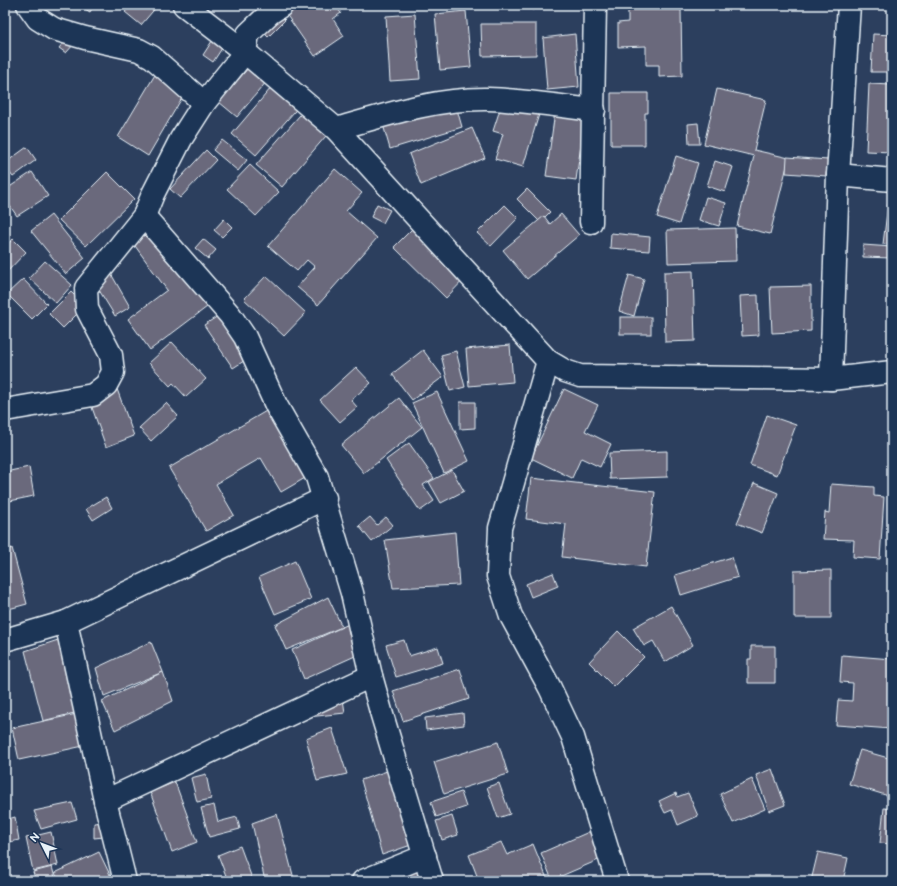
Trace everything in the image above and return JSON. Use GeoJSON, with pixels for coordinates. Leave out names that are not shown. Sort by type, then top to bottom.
{"type":"FeatureCollection","features":[{"type":"Feature","properties":{"kind":"street"},"geometry":{"type":"LineString","coordinates":[[28,5],[38,19],[54,29],[85,38],[139,50],[152,57],[204,103]]}},
{"type":"Feature","properties":{"kind":"street"},"geometry":{"type":"LineString","coordinates":[[184,5],[245,52],[336,129],[548,362],[565,371],[580,376],[832,379],[892,372]]}},
{"type":"Feature","properties":{"kind":"street"},"geometry":{"type":"LineString","coordinates":[[5,410],[92,395],[106,385],[113,372],[112,355],[87,309],[86,288],[144,216],[152,194],[181,139],[204,103],[245,52],[248,34],[270,13],[282,5]]}},
{"type":"Feature","properties":{"kind":"street"},"geometry":{"type":"LineString","coordinates":[[591,222],[595,5]]}},
{"type":"Feature","properties":{"kind":"street"},"geometry":{"type":"LineString","coordinates":[[832,379],[838,175],[849,5]]}},
{"type":"Feature","properties":{"kind":"street"},"geometry":{"type":"LineString","coordinates":[[336,129],[406,109],[441,102],[487,99],[594,110]]}},
{"type":"Feature","properties":{"kind":"street"},"geometry":{"type":"LineString","coordinates":[[838,175],[892,180]]}},
{"type":"Feature","properties":{"kind":"street"},"geometry":{"type":"LineString","coordinates":[[144,216],[230,315],[245,337],[276,405],[317,477],[325,498],[352,593],[371,676],[432,881]]}},
{"type":"Feature","properties":{"kind":"street"},"geometry":{"type":"LineString","coordinates":[[548,362],[500,528],[498,576],[511,616],[550,688],[573,737],[617,881]]}},
{"type":"Feature","properties":{"kind":"street"},"geometry":{"type":"LineString","coordinates":[[5,640],[66,622],[325,498]]}},
{"type":"Feature","properties":{"kind":"street"},"geometry":{"type":"LineString","coordinates":[[66,622],[105,800],[125,881]]}},
{"type":"Feature","properties":{"kind":"street"},"geometry":{"type":"LineString","coordinates":[[105,800],[371,676]]}},
{"type":"Feature","properties":{"kind":"street"},"geometry":{"type":"LineString","coordinates":[[363,881],[425,856]]}},
{"type":"Feature","properties":{"kind":"building"},"geometry":{"type":"Polygon","coordinates":[[[78,5],[94,5],[90,12],[78,5]]]}},
{"type":"Feature","properties":{"kind":"building"},"geometry":{"type":"Polygon","coordinates":[[[131,5],[158,5],[141,25],[125,12],[131,5]]]}},
{"type":"Feature","properties":{"kind":"building"},"geometry":{"type":"Polygon","coordinates":[[[299,5],[335,5],[341,13],[333,19],[344,36],[315,56],[286,14],[299,5]]]}},
{"type":"Feature","properties":{"kind":"building"},"geometry":{"type":"Polygon","coordinates":[[[532,5],[562,5],[532,10],[532,5]]]}},
{"type":"Feature","properties":{"kind":"building"},"geometry":{"type":"Polygon","coordinates":[[[628,10],[681,10],[682,76],[659,77],[659,65],[646,65],[646,46],[618,47],[618,23],[628,22],[628,10]]]}},
{"type":"Feature","properties":{"kind":"building"},"geometry":{"type":"Polygon","coordinates":[[[276,11],[285,20],[268,37],[259,28],[276,11]]]}},
{"type":"Feature","properties":{"kind":"building"},"geometry":{"type":"Polygon","coordinates":[[[466,11],[471,67],[440,70],[435,14],[466,11]]]}},
{"type":"Feature","properties":{"kind":"building"},"geometry":{"type":"Polygon","coordinates":[[[415,14],[420,79],[390,81],[386,16],[415,14]]]}},
{"type":"Feature","properties":{"kind":"building"},"geometry":{"type":"Polygon","coordinates":[[[481,24],[536,24],[536,55],[482,56],[481,24]]]}},
{"type":"Feature","properties":{"kind":"building"},"geometry":{"type":"Polygon","coordinates":[[[575,34],[579,87],[547,90],[543,38],[575,34]]]}},
{"type":"Feature","properties":{"kind":"building"},"geometry":{"type":"Polygon","coordinates":[[[873,34],[892,35],[892,72],[871,72],[873,34]]]}},
{"type":"Feature","properties":{"kind":"building"},"geometry":{"type":"Polygon","coordinates":[[[68,37],[75,43],[66,53],[59,48],[68,37]]]}},
{"type":"Feature","properties":{"kind":"building"},"geometry":{"type":"Polygon","coordinates":[[[214,38],[224,45],[213,62],[203,55],[214,38]]]}},
{"type":"Feature","properties":{"kind":"building"},"geometry":{"type":"Polygon","coordinates":[[[255,60],[272,75],[237,117],[219,102],[255,60]]]}},
{"type":"Feature","properties":{"kind":"building"},"geometry":{"type":"Polygon","coordinates":[[[156,73],[186,91],[148,156],[118,137],[156,73]]]}},
{"type":"Feature","properties":{"kind":"building"},"geometry":{"type":"Polygon","coordinates":[[[277,81],[302,103],[256,155],[232,134],[277,81]]]}},
{"type":"Feature","properties":{"kind":"building"},"geometry":{"type":"Polygon","coordinates":[[[869,84],[892,85],[892,152],[866,151],[869,84]]]}},
{"type":"Feature","properties":{"kind":"building"},"geometry":{"type":"Polygon","coordinates":[[[717,89],[766,100],[754,150],[789,158],[770,234],[737,226],[754,156],[704,144],[717,89]]]}},
{"type":"Feature","properties":{"kind":"building"},"geometry":{"type":"Polygon","coordinates":[[[611,93],[648,93],[648,113],[645,113],[645,145],[611,145],[611,93]]]}},
{"type":"Feature","properties":{"kind":"building"},"geometry":{"type":"Polygon","coordinates":[[[454,99],[462,127],[390,149],[382,121],[454,99]]]}},
{"type":"Feature","properties":{"kind":"building"},"geometry":{"type":"Polygon","coordinates":[[[503,100],[540,111],[523,167],[495,159],[503,134],[493,131],[503,100]]]}},
{"type":"Feature","properties":{"kind":"building"},"geometry":{"type":"Polygon","coordinates":[[[307,107],[332,129],[282,187],[256,165],[307,107]]]}},
{"type":"Feature","properties":{"kind":"building"},"geometry":{"type":"Polygon","coordinates":[[[555,112],[585,116],[576,180],[546,176],[555,112]]]}},
{"type":"Feature","properties":{"kind":"building"},"geometry":{"type":"Polygon","coordinates":[[[698,123],[700,144],[689,144],[688,124],[698,123]]]}},
{"type":"Feature","properties":{"kind":"building"},"geometry":{"type":"Polygon","coordinates":[[[472,128],[485,158],[421,185],[409,154],[472,128]]]}},
{"type":"Feature","properties":{"kind":"building"},"geometry":{"type":"Polygon","coordinates":[[[222,140],[247,160],[238,171],[213,150],[222,140]]]}},
{"type":"Feature","properties":{"kind":"building"},"geometry":{"type":"Polygon","coordinates":[[[27,147],[36,160],[13,177],[5,167],[5,163],[27,147]]]}},
{"type":"Feature","properties":{"kind":"building"},"geometry":{"type":"Polygon","coordinates":[[[206,150],[216,160],[180,198],[170,189],[206,150]]]}},
{"type":"Feature","properties":{"kind":"building"},"geometry":{"type":"Polygon","coordinates":[[[676,156],[698,163],[679,224],[657,217],[676,156]]]}},
{"type":"Feature","properties":{"kind":"building"},"geometry":{"type":"Polygon","coordinates":[[[787,157],[828,160],[827,176],[786,173],[787,157]]]}},
{"type":"Feature","properties":{"kind":"building"},"geometry":{"type":"Polygon","coordinates":[[[715,161],[733,167],[725,192],[707,186],[715,161]]]}},
{"type":"Feature","properties":{"kind":"building"},"geometry":{"type":"Polygon","coordinates":[[[250,165],[279,192],[256,216],[227,189],[250,165]]]}},
{"type":"Feature","properties":{"kind":"building"},"geometry":{"type":"Polygon","coordinates":[[[335,169],[362,193],[346,211],[377,238],[318,305],[297,287],[315,267],[307,260],[297,271],[268,246],[335,169]]]}},
{"type":"Feature","properties":{"kind":"building"},"geometry":{"type":"Polygon","coordinates":[[[32,172],[48,196],[17,216],[5,199],[5,190],[32,172]]]}},
{"type":"Feature","properties":{"kind":"building"},"geometry":{"type":"Polygon","coordinates":[[[107,172],[134,199],[86,246],[59,220],[107,172]]]}},
{"type":"Feature","properties":{"kind":"building"},"geometry":{"type":"Polygon","coordinates":[[[527,189],[550,212],[540,222],[517,199],[527,189]]]}},
{"type":"Feature","properties":{"kind":"building"},"geometry":{"type":"Polygon","coordinates":[[[706,197],[726,203],[719,226],[699,220],[706,197]]]}},
{"type":"Feature","properties":{"kind":"building"},"geometry":{"type":"Polygon","coordinates":[[[377,204],[390,210],[383,223],[371,217],[377,204]]]}},
{"type":"Feature","properties":{"kind":"building"},"geometry":{"type":"Polygon","coordinates":[[[888,204],[892,204],[892,245],[883,244],[888,204]]]}},
{"type":"Feature","properties":{"kind":"building"},"geometry":{"type":"Polygon","coordinates":[[[505,205],[518,218],[491,246],[477,233],[505,205]]]}},
{"type":"Feature","properties":{"kind":"building"},"geometry":{"type":"Polygon","coordinates":[[[561,214],[579,235],[527,279],[503,250],[544,216],[550,224],[561,214]]]}},
{"type":"Feature","properties":{"kind":"building"},"geometry":{"type":"Polygon","coordinates":[[[51,215],[85,258],[66,274],[31,231],[51,215]]]}},
{"type":"Feature","properties":{"kind":"building"},"geometry":{"type":"Polygon","coordinates":[[[224,219],[232,227],[222,237],[214,230],[224,219]]]}},
{"type":"Feature","properties":{"kind":"building"},"geometry":{"type":"Polygon","coordinates":[[[417,224],[469,274],[446,298],[394,247],[417,224]]]}},
{"type":"Feature","properties":{"kind":"building"},"geometry":{"type":"Polygon","coordinates":[[[148,226],[207,307],[150,350],[128,319],[167,290],[130,239],[148,226]]]}},
{"type":"Feature","properties":{"kind":"building"},"geometry":{"type":"Polygon","coordinates":[[[735,228],[736,261],[668,263],[667,230],[735,228]]]}},
{"type":"Feature","properties":{"kind":"building"},"geometry":{"type":"Polygon","coordinates":[[[611,233],[650,237],[649,251],[610,248],[611,233]]]}},
{"type":"Feature","properties":{"kind":"building"},"geometry":{"type":"Polygon","coordinates":[[[13,239],[26,252],[5,274],[5,247],[13,239]]]}},
{"type":"Feature","properties":{"kind":"building"},"geometry":{"type":"Polygon","coordinates":[[[203,239],[216,250],[208,259],[195,248],[203,239]]]}},
{"type":"Feature","properties":{"kind":"building"},"geometry":{"type":"Polygon","coordinates":[[[863,245],[892,247],[892,258],[863,257],[863,245]]]}},
{"type":"Feature","properties":{"kind":"building"},"geometry":{"type":"Polygon","coordinates":[[[45,261],[72,285],[56,303],[29,278],[45,261]]]}},
{"type":"Feature","properties":{"kind":"building"},"geometry":{"type":"Polygon","coordinates":[[[693,271],[695,341],[665,342],[664,272],[693,271]]]}},
{"type":"Feature","properties":{"kind":"building"},"geometry":{"type":"Polygon","coordinates":[[[110,272],[130,307],[115,316],[94,282],[110,272]]]}},
{"type":"Feature","properties":{"kind":"building"},"geometry":{"type":"Polygon","coordinates":[[[629,275],[644,279],[634,316],[619,311],[629,275]]]}},
{"type":"Feature","properties":{"kind":"building"},"geometry":{"type":"Polygon","coordinates":[[[266,276],[306,313],[284,336],[244,299],[266,276]]]}},
{"type":"Feature","properties":{"kind":"building"},"geometry":{"type":"Polygon","coordinates":[[[23,279],[47,304],[32,319],[7,294],[23,279]]]}},
{"type":"Feature","properties":{"kind":"building"},"geometry":{"type":"Polygon","coordinates":[[[811,286],[811,331],[772,333],[770,287],[811,286]]]}},
{"type":"Feature","properties":{"kind":"building"},"geometry":{"type":"Polygon","coordinates":[[[71,292],[85,306],[63,328],[49,314],[71,292]]]}},
{"type":"Feature","properties":{"kind":"building"},"geometry":{"type":"Polygon","coordinates":[[[758,295],[759,335],[742,336],[740,296],[758,295]]]}},
{"type":"Feature","properties":{"kind":"building"},"geometry":{"type":"Polygon","coordinates":[[[218,316],[247,359],[233,368],[204,325],[218,316]]]}},
{"type":"Feature","properties":{"kind":"building"},"geometry":{"type":"Polygon","coordinates":[[[620,317],[651,317],[651,334],[620,334],[620,317]]]}},
{"type":"Feature","properties":{"kind":"building"},"geometry":{"type":"Polygon","coordinates":[[[172,342],[206,379],[186,397],[173,383],[170,386],[149,363],[172,342]]]}},
{"type":"Feature","properties":{"kind":"building"},"geometry":{"type":"Polygon","coordinates":[[[510,345],[513,382],[469,386],[466,349],[510,345]]]}},
{"type":"Feature","properties":{"kind":"building"},"geometry":{"type":"Polygon","coordinates":[[[423,350],[443,377],[412,400],[392,374],[423,350]]]}},
{"type":"Feature","properties":{"kind":"building"},"geometry":{"type":"Polygon","coordinates":[[[456,351],[465,387],[450,391],[441,355],[456,351]]]}},
{"type":"Feature","properties":{"kind":"building"},"geometry":{"type":"Polygon","coordinates":[[[356,367],[371,383],[351,400],[357,407],[340,422],[320,400],[356,367]]]}},
{"type":"Feature","properties":{"kind":"building"},"geometry":{"type":"Polygon","coordinates":[[[117,389],[134,436],[106,447],[89,399],[117,389]]]}},
{"type":"Feature","properties":{"kind":"building"},"geometry":{"type":"Polygon","coordinates":[[[564,389],[598,405],[585,431],[611,444],[600,467],[581,458],[572,478],[531,458],[564,389]]]}},
{"type":"Feature","properties":{"kind":"building"},"geometry":{"type":"Polygon","coordinates":[[[437,392],[469,461],[444,473],[412,403],[437,392]]]}},
{"type":"Feature","properties":{"kind":"building"},"geometry":{"type":"Polygon","coordinates":[[[399,398],[422,427],[364,473],[341,445],[399,398]]]}},
{"type":"Feature","properties":{"kind":"building"},"geometry":{"type":"Polygon","coordinates":[[[460,402],[475,402],[475,428],[460,429],[460,402]]]}},
{"type":"Feature","properties":{"kind":"building"},"geometry":{"type":"Polygon","coordinates":[[[166,403],[178,416],[151,441],[139,428],[166,403]]]}},
{"type":"Feature","properties":{"kind":"building"},"geometry":{"type":"Polygon","coordinates":[[[273,407],[312,474],[281,492],[261,458],[216,484],[234,515],[206,531],[169,468],[273,407]]]}},
{"type":"Feature","properties":{"kind":"building"},"geometry":{"type":"Polygon","coordinates":[[[767,415],[796,425],[777,475],[750,465],[767,415]]]}},
{"type":"Feature","properties":{"kind":"building"},"geometry":{"type":"Polygon","coordinates":[[[409,443],[434,478],[423,485],[434,501],[420,511],[386,460],[409,443]]]}},
{"type":"Feature","properties":{"kind":"building"},"geometry":{"type":"Polygon","coordinates":[[[667,451],[667,477],[610,479],[609,453],[667,451]]]}},
{"type":"Feature","properties":{"kind":"building"},"geometry":{"type":"Polygon","coordinates":[[[29,467],[34,496],[5,502],[5,472],[29,467]]]}},
{"type":"Feature","properties":{"kind":"building"},"geometry":{"type":"Polygon","coordinates":[[[452,470],[464,491],[441,503],[429,482],[452,470]]]}},
{"type":"Feature","properties":{"kind":"building"},"geometry":{"type":"Polygon","coordinates":[[[531,478],[655,492],[646,567],[562,557],[566,524],[526,519],[531,478]]]}},
{"type":"Feature","properties":{"kind":"building"},"geometry":{"type":"Polygon","coordinates":[[[754,483],[778,493],[762,533],[737,523],[754,483]]]}},
{"type":"Feature","properties":{"kind":"building"},"geometry":{"type":"Polygon","coordinates":[[[831,484],[874,487],[874,496],[884,497],[880,559],[853,557],[854,540],[823,539],[825,512],[829,513],[831,484]]]}},
{"type":"Feature","properties":{"kind":"building"},"geometry":{"type":"Polygon","coordinates":[[[106,497],[112,508],[93,520],[86,509],[106,497]]]}},
{"type":"Feature","properties":{"kind":"building"},"geometry":{"type":"Polygon","coordinates":[[[370,517],[377,525],[386,517],[393,525],[372,542],[359,526],[370,517]]]}},
{"type":"Feature","properties":{"kind":"building"},"geometry":{"type":"Polygon","coordinates":[[[455,532],[459,585],[393,588],[385,540],[455,532]]]}},
{"type":"Feature","properties":{"kind":"building"},"geometry":{"type":"Polygon","coordinates":[[[12,548],[27,604],[5,610],[5,550],[12,548]]]}},
{"type":"Feature","properties":{"kind":"building"},"geometry":{"type":"Polygon","coordinates":[[[732,557],[738,577],[681,595],[675,575],[732,557]]]}},
{"type":"Feature","properties":{"kind":"building"},"geometry":{"type":"Polygon","coordinates":[[[295,561],[311,599],[275,614],[259,577],[295,561]]]}},
{"type":"Feature","properties":{"kind":"building"},"geometry":{"type":"Polygon","coordinates":[[[831,570],[831,618],[794,618],[794,571],[831,570]]]}},
{"type":"Feature","properties":{"kind":"building"},"geometry":{"type":"Polygon","coordinates":[[[553,573],[558,586],[531,597],[526,584],[553,573]]]}},
{"type":"Feature","properties":{"kind":"building"},"geometry":{"type":"Polygon","coordinates":[[[328,597],[342,627],[286,650],[275,625],[328,597]]]}},
{"type":"Feature","properties":{"kind":"building"},"geometry":{"type":"Polygon","coordinates":[[[671,606],[693,645],[665,662],[653,641],[644,646],[633,628],[671,606]]]}},
{"type":"Feature","properties":{"kind":"building"},"geometry":{"type":"Polygon","coordinates":[[[351,623],[364,652],[304,679],[292,650],[351,623]]]}},
{"type":"Feature","properties":{"kind":"building"},"geometry":{"type":"Polygon","coordinates":[[[618,631],[644,657],[614,687],[589,662],[618,631]]]}},
{"type":"Feature","properties":{"kind":"building"},"geometry":{"type":"Polygon","coordinates":[[[61,639],[78,712],[43,721],[25,651],[61,639]]]}},
{"type":"Feature","properties":{"kind":"building"},"geometry":{"type":"Polygon","coordinates":[[[404,640],[409,656],[438,647],[443,663],[396,677],[386,645],[404,640]]]}},
{"type":"Feature","properties":{"kind":"building"},"geometry":{"type":"Polygon","coordinates":[[[151,642],[163,672],[104,696],[96,668],[151,642]]]}},
{"type":"Feature","properties":{"kind":"building"},"geometry":{"type":"Polygon","coordinates":[[[751,646],[775,646],[775,683],[748,683],[748,659],[751,659],[751,646]]]}},
{"type":"Feature","properties":{"kind":"building"},"geometry":{"type":"Polygon","coordinates":[[[842,655],[892,659],[892,729],[836,725],[838,700],[852,701],[853,683],[840,682],[842,655]]]}},
{"type":"Feature","properties":{"kind":"building"},"geometry":{"type":"Polygon","coordinates":[[[460,669],[469,699],[403,721],[393,691],[460,669]]]}},
{"type":"Feature","properties":{"kind":"building"},"geometry":{"type":"Polygon","coordinates":[[[163,672],[173,701],[115,730],[102,701],[163,672]]]}},
{"type":"Feature","properties":{"kind":"building"},"geometry":{"type":"Polygon","coordinates":[[[343,699],[345,713],[308,717],[343,699]]]}},
{"type":"Feature","properties":{"kind":"building"},"geometry":{"type":"Polygon","coordinates":[[[81,713],[88,745],[19,760],[12,728],[81,713]]]}},
{"type":"Feature","properties":{"kind":"building"},"geometry":{"type":"Polygon","coordinates":[[[463,713],[464,725],[426,730],[425,718],[463,713]]]}},
{"type":"Feature","properties":{"kind":"building"},"geometry":{"type":"Polygon","coordinates":[[[332,728],[347,774],[317,781],[306,738],[332,728]]]}},
{"type":"Feature","properties":{"kind":"building"},"geometry":{"type":"Polygon","coordinates":[[[498,742],[508,774],[444,794],[434,762],[498,742]]]}},
{"type":"Feature","properties":{"kind":"building"},"geometry":{"type":"Polygon","coordinates":[[[860,750],[892,759],[892,797],[849,784],[860,750]]]}},
{"type":"Feature","properties":{"kind":"building"},"geometry":{"type":"Polygon","coordinates":[[[772,769],[785,805],[769,811],[756,775],[772,769]]]}},
{"type":"Feature","properties":{"kind":"building"},"geometry":{"type":"Polygon","coordinates":[[[390,770],[414,844],[382,855],[361,780],[390,770]]]}},
{"type":"Feature","properties":{"kind":"building"},"geometry":{"type":"Polygon","coordinates":[[[206,774],[211,799],[197,802],[191,778],[206,774]]]}},
{"type":"Feature","properties":{"kind":"building"},"geometry":{"type":"Polygon","coordinates":[[[752,779],[765,809],[733,823],[720,794],[752,779]]]}},
{"type":"Feature","properties":{"kind":"building"},"geometry":{"type":"Polygon","coordinates":[[[175,782],[197,842],[172,852],[150,792],[175,782]]]}},
{"type":"Feature","properties":{"kind":"building"},"geometry":{"type":"Polygon","coordinates":[[[499,783],[510,814],[498,818],[487,787],[499,783]]]}},
{"type":"Feature","properties":{"kind":"building"},"geometry":{"type":"Polygon","coordinates":[[[461,792],[466,807],[436,817],[431,802],[461,792]]]}},
{"type":"Feature","properties":{"kind":"building"},"geometry":{"type":"Polygon","coordinates":[[[676,793],[677,797],[688,793],[698,816],[678,825],[672,810],[665,813],[659,801],[676,793]]]}},
{"type":"Feature","properties":{"kind":"building"},"geometry":{"type":"Polygon","coordinates":[[[72,803],[77,819],[41,829],[34,811],[72,803]]]}},
{"type":"Feature","properties":{"kind":"building"},"geometry":{"type":"Polygon","coordinates":[[[214,805],[218,822],[237,817],[240,829],[209,837],[201,808],[214,805]]]}},
{"type":"Feature","properties":{"kind":"building"},"geometry":{"type":"Polygon","coordinates":[[[884,808],[892,809],[892,844],[880,843],[884,808]]]}},
{"type":"Feature","properties":{"kind":"building"},"geometry":{"type":"Polygon","coordinates":[[[277,814],[294,879],[290,881],[265,881],[252,823],[277,814]]]}},
{"type":"Feature","properties":{"kind":"building"},"geometry":{"type":"Polygon","coordinates":[[[452,816],[458,835],[442,840],[436,821],[452,816]]]}},
{"type":"Feature","properties":{"kind":"building"},"geometry":{"type":"Polygon","coordinates":[[[15,817],[19,840],[5,843],[5,820],[15,817]]]}},
{"type":"Feature","properties":{"kind":"building"},"geometry":{"type":"Polygon","coordinates":[[[103,822],[104,837],[94,838],[94,823],[103,822]]]}},
{"type":"Feature","properties":{"kind":"building"},"geometry":{"type":"Polygon","coordinates":[[[591,831],[603,858],[552,880],[541,853],[591,831]]]}},
{"type":"Feature","properties":{"kind":"building"},"geometry":{"type":"Polygon","coordinates":[[[51,832],[58,865],[33,871],[26,838],[51,832]]]}},
{"type":"Feature","properties":{"kind":"building"},"geometry":{"type":"Polygon","coordinates":[[[501,842],[507,855],[533,844],[548,881],[479,881],[469,855],[501,842]]]}},
{"type":"Feature","properties":{"kind":"building"},"geometry":{"type":"Polygon","coordinates":[[[240,846],[253,881],[228,881],[218,855],[240,846]]]}},
{"type":"Feature","properties":{"kind":"building"},"geometry":{"type":"Polygon","coordinates":[[[99,852],[113,881],[59,881],[55,873],[99,852]]]}},
{"type":"Feature","properties":{"kind":"building"},"geometry":{"type":"Polygon","coordinates":[[[818,852],[848,858],[843,881],[811,881],[818,852]]]}},
{"type":"Feature","properties":{"kind":"building"},"geometry":{"type":"Polygon","coordinates":[[[52,867],[56,881],[36,881],[33,872],[52,867]]]}},
{"type":"Feature","properties":{"kind":"building"},"geometry":{"type":"Polygon","coordinates":[[[421,870],[424,881],[405,881],[403,874],[421,870]]]}},
{"type":"Feature","properties":{"kind":"building"},"geometry":{"type":"Polygon","coordinates":[[[208,876],[210,881],[198,881],[208,876]]]}}]}
